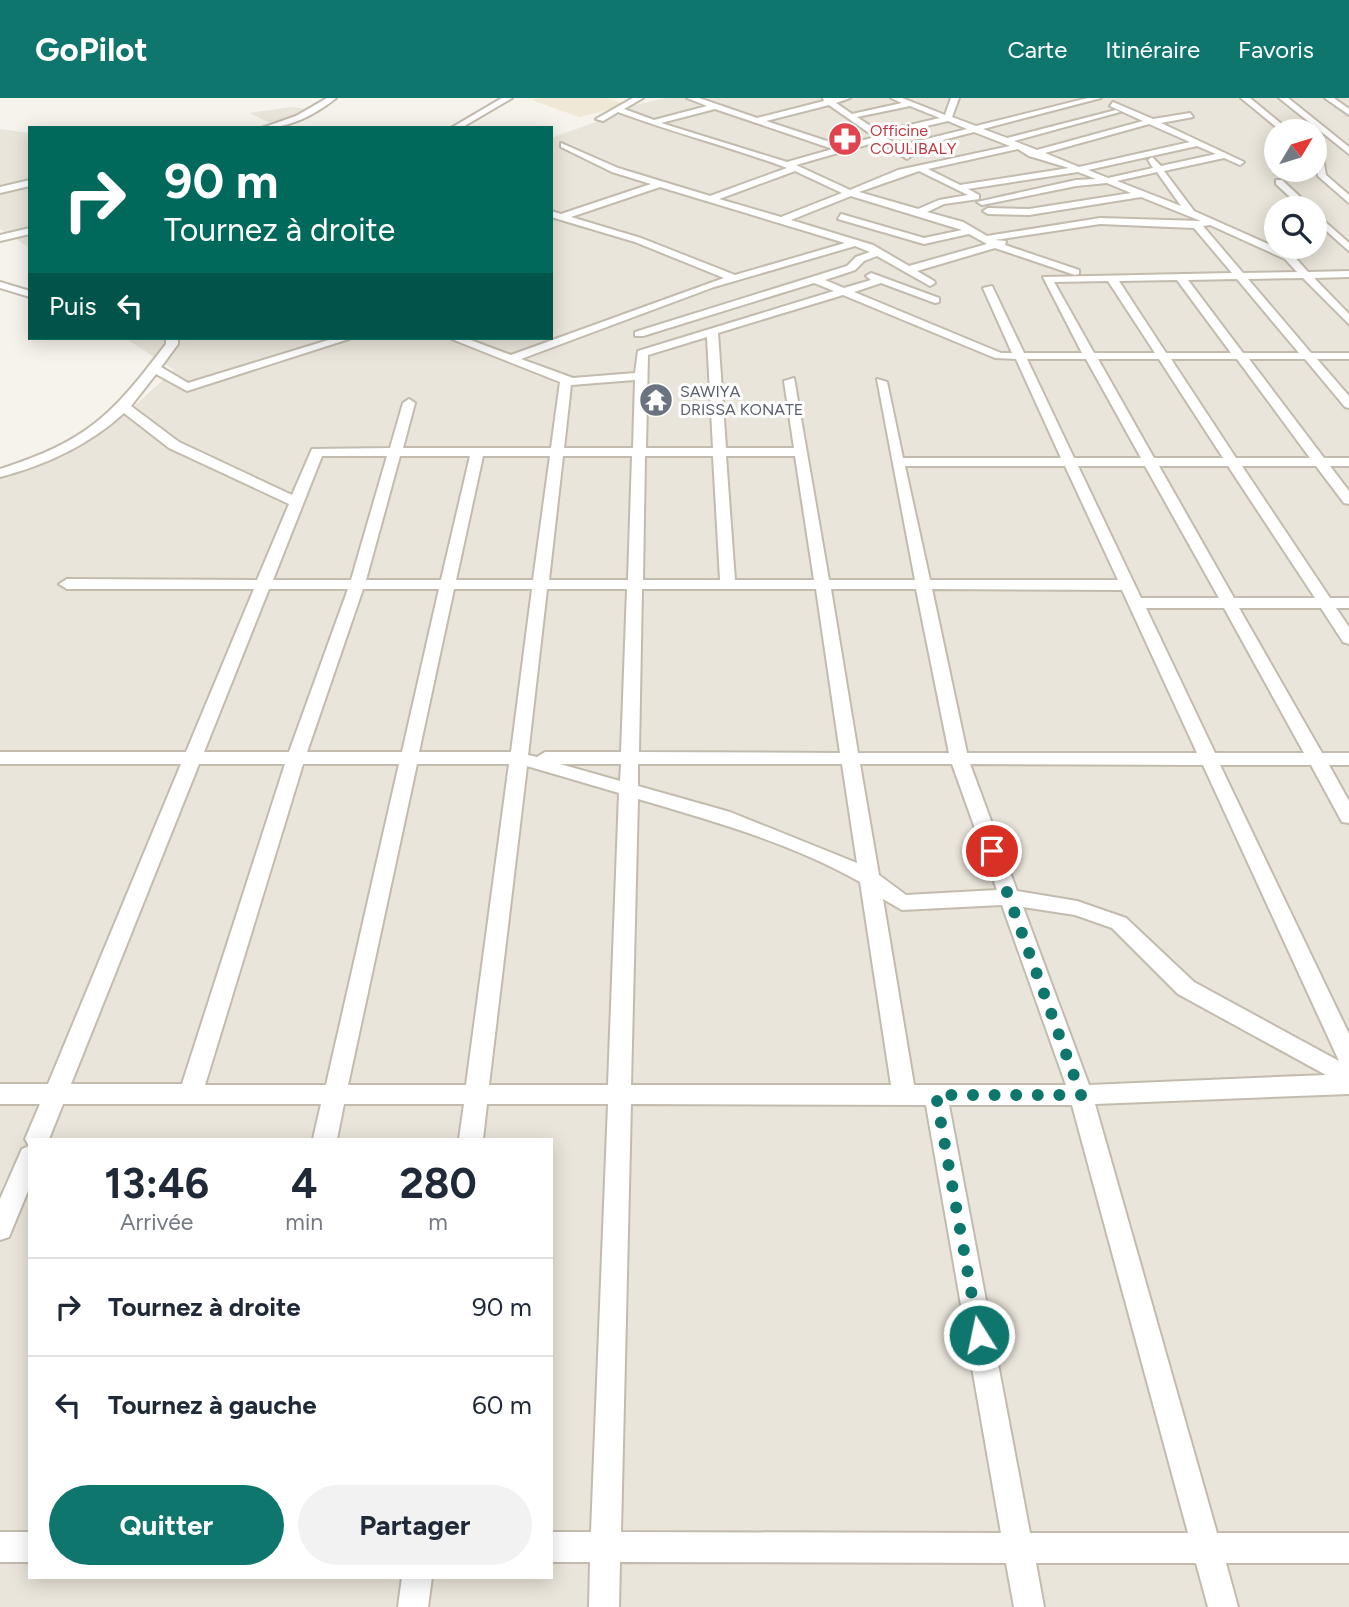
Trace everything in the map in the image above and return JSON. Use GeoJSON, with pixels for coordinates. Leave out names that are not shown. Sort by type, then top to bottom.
{"type":"FeatureCollection","features":[{"type":"Feature","properties":{"kind":"street"},"geometry":{"type":"LineString","coordinates":[[273,126],[299,118],[332,98]]}},
{"type":"Feature","properties":{"kind":"street"},"geometry":{"type":"LineString","coordinates":[[458,126],[508,98]]}},
{"type":"Feature","properties":{"kind":"street"},"geometry":{"type":"LineString","coordinates":[[600,119],[639,98]]}},
{"type":"Feature","properties":{"kind":"street"},"geometry":{"type":"LineString","coordinates":[[691,98],[842,149]]}},
{"type":"Feature","properties":{"kind":"street"},"geometry":{"type":"LineString","coordinates":[[695,112],[726,120],[758,121],[828,100],[846,98]]}},
{"type":"Feature","properties":{"kind":"street"},"geometry":{"type":"LineString","coordinates":[[895,98],[1032,154],[1191,213],[1289,257],[1349,321]]}},
{"type":"Feature","properties":{"kind":"street"},"geometry":{"type":"LineString","coordinates":[[947,119],[955,98]]}},
{"type":"Feature","properties":{"kind":"street"},"geometry":{"type":"LineString","coordinates":[[1071,98],[1082,102]]}},
{"type":"Feature","properties":{"kind":"street"},"geometry":{"type":"LineString","coordinates":[[897,149],[1097,98]]}},
{"type":"Feature","properties":{"kind":"street"},"geometry":{"type":"LineString","coordinates":[[1245,98],[1271,119]]}},
{"type":"Feature","properties":{"kind":"street"},"geometry":{"type":"LineString","coordinates":[[1283,98],[1349,151]]}},
{"type":"Feature","properties":{"kind":"street"},"geometry":{"type":"LineString","coordinates":[[1329,98],[1349,113]]}},
{"type":"Feature","properties":{"kind":"street"},"geometry":{"type":"LineString","coordinates":[[828,100],[922,167],[961,187],[985,208]]}},
{"type":"Feature","properties":{"kind":"street"},"geometry":{"type":"LineString","coordinates":[[853,116],[909,104]]}},
{"type":"Feature","properties":{"kind":"street"},"geometry":{"type":"LineString","coordinates":[[1003,142],[1088,119],[1113,105]]}},
{"type":"Feature","properties":{"kind":"street"},"geometry":{"type":"LineString","coordinates":[[1113,105],[1240,162]]}},
{"type":"Feature","properties":{"kind":"street"},"geometry":{"type":"LineString","coordinates":[[1113,105],[1127,127],[1138,135]]}},
{"type":"Feature","properties":{"kind":"street"},"geometry":{"type":"LineString","coordinates":[[656,122],[712,107]]}},
{"type":"Feature","properties":{"kind":"street"},"geometry":{"type":"LineString","coordinates":[[1055,109],[1088,119]]}},
{"type":"Feature","properties":{"kind":"street"},"geometry":{"type":"LineString","coordinates":[[619,110],[675,131],[741,148],[850,192],[960,224],[985,239],[1100,221],[1198,225],[1211,222]]}},
{"type":"Feature","properties":{"kind":"street"},"geometry":{"type":"LineString","coordinates":[[1032,154],[1151,121],[1190,115]]}},
{"type":"Feature","properties":{"kind":"street"},"geometry":{"type":"LineString","coordinates":[[710,199],[790,166],[878,136],[947,119]]}},
{"type":"Feature","properties":{"kind":"street"},"geometry":{"type":"LineString","coordinates":[[1014,121],[1077,141]]}},
{"type":"Feature","properties":{"kind":"street"},"geometry":{"type":"LineString","coordinates":[[744,131],[769,125]]}},
{"type":"Feature","properties":{"kind":"street"},"geometry":{"type":"LineString","coordinates":[[708,140],[732,134]]}},
{"type":"Feature","properties":{"kind":"street"},"geometry":{"type":"LineString","coordinates":[[781,138],[794,134]]}},
{"type":"Feature","properties":{"kind":"street"},"geometry":{"type":"LineString","coordinates":[[553,150],[569,143],[615,170],[855,243],[878,252],[930,283]]}},
{"type":"Feature","properties":{"kind":"street"},"geometry":{"type":"LineString","coordinates":[[961,187],[1076,170],[1149,148],[1160,151],[1197,143]]}},
{"type":"Feature","properties":{"kind":"street"},"geometry":{"type":"LineString","coordinates":[[741,148],[755,145]]}},
{"type":"Feature","properties":{"kind":"street"},"geometry":{"type":"LineString","coordinates":[[781,220],[922,167],[1015,147]]}},
{"type":"Feature","properties":{"kind":"street"},"geometry":{"type":"LineString","coordinates":[[1149,148],[1159,169],[1191,213]]}},
{"type":"Feature","properties":{"kind":"street"},"geometry":{"type":"LineString","coordinates":[[979,155],[1002,163]]}},
{"type":"Feature","properties":{"kind":"street"},"geometry":{"type":"LineString","coordinates":[[985,208],[1054,187],[1106,181],[1224,155]]}},
{"type":"Feature","properties":{"kind":"street"},"geometry":{"type":"LineString","coordinates":[[1013,167],[1036,176]]}},
{"type":"Feature","properties":{"kind":"street"},"geometry":{"type":"LineString","coordinates":[[1327,180],[1349,200]]}},
{"type":"Feature","properties":{"kind":"street"},"geometry":{"type":"LineString","coordinates":[[1279,182],[1294,196]]}},
{"type":"Feature","properties":{"kind":"street"},"geometry":{"type":"LineString","coordinates":[[0,190],[28,183]]}},
{"type":"Feature","properties":{"kind":"street"},"geometry":{"type":"LineString","coordinates":[[556,215],[659,184]]}},
{"type":"Feature","properties":{"kind":"street"},"geometry":{"type":"LineString","coordinates":[[880,229],[942,202],[1029,212],[1141,194]]}},
{"type":"Feature","properties":{"kind":"street"},"geometry":{"type":"LineString","coordinates":[[866,206],[879,201]]}},
{"type":"Feature","properties":{"kind":"street"},"geometry":{"type":"LineString","coordinates":[[813,230],[854,212]]}},
{"type":"Feature","properties":{"kind":"street"},"geometry":{"type":"LineString","coordinates":[[556,215],[638,240],[734,278]]}},
{"type":"Feature","properties":{"kind":"street"},"geometry":{"type":"LineString","coordinates":[[841,217],[924,242],[970,231]]}},
{"type":"Feature","properties":{"kind":"street"},"geometry":{"type":"LineString","coordinates":[[1198,225],[1349,404]]}},
{"type":"Feature","properties":{"kind":"street"},"geometry":{"type":"LineString","coordinates":[[1327,227],[1349,248]]}},
{"type":"Feature","properties":{"kind":"street"},"geometry":{"type":"LineString","coordinates":[[0,238],[28,231]]}},
{"type":"Feature","properties":{"kind":"street"},"geometry":{"type":"LineString","coordinates":[[908,270],[1002,236]]}},
{"type":"Feature","properties":{"kind":"street"},"geometry":{"type":"LineString","coordinates":[[1002,236],[1036,261],[1107,279],[1163,356],[1349,639]]}},
{"type":"Feature","properties":{"kind":"street"},"geometry":{"type":"LineString","coordinates":[[513,358],[734,278],[855,243]]}},
{"type":"Feature","properties":{"kind":"street"},"geometry":{"type":"LineString","coordinates":[[660,346],[639,334],[851,268],[860,259],[878,252]]}},
{"type":"Feature","properties":{"kind":"street"},"geometry":{"type":"LineString","coordinates":[[851,268],[935,300]]}},
{"type":"Feature","properties":{"kind":"street"},"geometry":{"type":"LineString","coordinates":[[1349,274],[1047,279],[1349,817]]}},
{"type":"Feature","properties":{"kind":"street"},"geometry":{"type":"LineString","coordinates":[[1180,277],[1349,500]]}},
{"type":"Feature","properties":{"kind":"street"},"geometry":{"type":"LineString","coordinates":[[814,279],[999,356],[1349,356]]}},
{"type":"Feature","properties":{"kind":"street"},"geometry":{"type":"LineString","coordinates":[[604,1607],[642,353],[881,279]]}},
{"type":"Feature","properties":{"kind":"street"},"geometry":{"type":"LineString","coordinates":[[0,285],[28,293]]}},
{"type":"Feature","properties":{"kind":"street"},"geometry":{"type":"LineString","coordinates":[[988,288],[1349,1058]]}},
{"type":"Feature","properties":{"kind":"street"},"geometry":{"type":"LineString","coordinates":[[712,331],[728,585]]}},
{"type":"Feature","properties":{"kind":"street"},"geometry":{"type":"LineString","coordinates":[[0,473],[44,460],[82,442],[123,406],[155,369],[172,340]]}},
{"type":"Feature","properties":{"kind":"street"},"geometry":{"type":"LineString","coordinates":[[155,369],[187,387],[340,340]]}},
{"type":"Feature","properties":{"kind":"street"},"geometry":{"type":"LineString","coordinates":[[461,340],[572,382],[641,376]]}},
{"type":"Feature","properties":{"kind":"street"},"geometry":{"type":"LineString","coordinates":[[471,1138],[566,380]]}},
{"type":"Feature","properties":{"kind":"street"},"geometry":{"type":"LineString","coordinates":[[790,381],[904,1095]]}},
{"type":"Feature","properties":{"kind":"street"},"geometry":{"type":"LineString","coordinates":[[881,382],[958,758],[1081,1095],[1223,1607]]}},
{"type":"Feature","properties":{"kind":"street"},"geometry":{"type":"LineString","coordinates":[[190,1095],[296,758],[357,584],[409,403]]}},
{"type":"Feature","properties":{"kind":"street"},"geometry":{"type":"LineString","coordinates":[[123,406],[174,445],[296,502]]}},
{"type":"Feature","properties":{"kind":"street"},"geometry":{"type":"LineString","coordinates":[[37,1138],[317,452],[801,452]]}},
{"type":"Feature","properties":{"kind":"street"},"geometry":{"type":"LineString","coordinates":[[325,1138],[477,452]]}},
{"type":"Feature","properties":{"kind":"street"},"geometry":{"type":"LineString","coordinates":[[898,462],[1349,462]]}},
{"type":"Feature","properties":{"kind":"street"},"geometry":{"type":"LineString","coordinates":[[67,584],[1127,585]]}},
{"type":"Feature","properties":{"kind":"street"},"geometry":{"type":"LineString","coordinates":[[1136,603],[1349,603]]}},
{"type":"Feature","properties":{"kind":"street"},"geometry":{"type":"LineString","coordinates":[[0,758],[1349,759]]}},
{"type":"Feature","properties":{"kind":"street"},"geometry":{"type":"LineString","coordinates":[[519,758],[723,817],[842,863],[869,878],[902,903],[1009,897],[1077,908],[1119,923],[1186,988],[1349,1077]]}},
{"type":"Feature","properties":{"kind":"street"},"geometry":{"type":"LineString","coordinates":[[0,1094],[1081,1095],[1349,1084]]}},
{"type":"Feature","properties":{"kind":"street"},"geometry":{"type":"LineString","coordinates":[[936,1095],[1029,1607]]}},
{"type":"Feature","properties":{"kind":"street"},"geometry":{"type":"LineString","coordinates":[[0,1230],[28,1161]]}},
{"type":"Feature","properties":{"kind":"street"},"geometry":{"type":"LineString","coordinates":[[0,1547],[28,1547]]}},
{"type":"Feature","properties":{"kind":"street"},"geometry":{"type":"LineString","coordinates":[[553,1547],[1349,1548]]}},
{"type":"Feature","properties":{"kind":"street"},"geometry":{"type":"LineString","coordinates":[[413,1607],[417,1579]]}},
{"type":"Feature","properties":{"kind":"shaded area"},"geometry":{"type":"Polygon","coordinates":[[[606,98],[628,105],[579,117],[532,100],[606,98]]]}},
{"type":"Feature","properties":{"kind":"shaded area"},"geometry":{"type":"Polygon","coordinates":[[[666,98],[1349,98],[1349,1607],[0,1607],[0,478],[65,456],[130,410],[174,370],[128,340],[553,340],[553,137],[621,113],[613,110],[666,98]]]}},
{"type":"Feature","properties":{"kind":"shaded area"},"geometry":{"type":"Polygon","coordinates":[[[292,107],[314,110],[277,126],[249,113],[292,107]]]}},
{"type":"Feature","properties":{"kind":"shaded area"},"geometry":{"type":"Polygon","coordinates":[[[0,129],[28,133],[28,247],[0,229],[0,129]]]}},
{"type":"Feature","properties":{"kind":"place","name":"Officine COULIBALY"},"geometry":{"type":"Point","coordinates":[845,139]}},
{"type":"Feature","properties":{"kind":"place","name":"SAWIYA DRISSA KONATE"},"geometry":{"type":"Point","coordinates":[656,400]}},
{"type":"Feature","properties":{"kind":"route"},"geometry":{"type":"LineString","coordinates":[[979,1335],[936,1095],[1081,1095],[992,851]]}}]}
